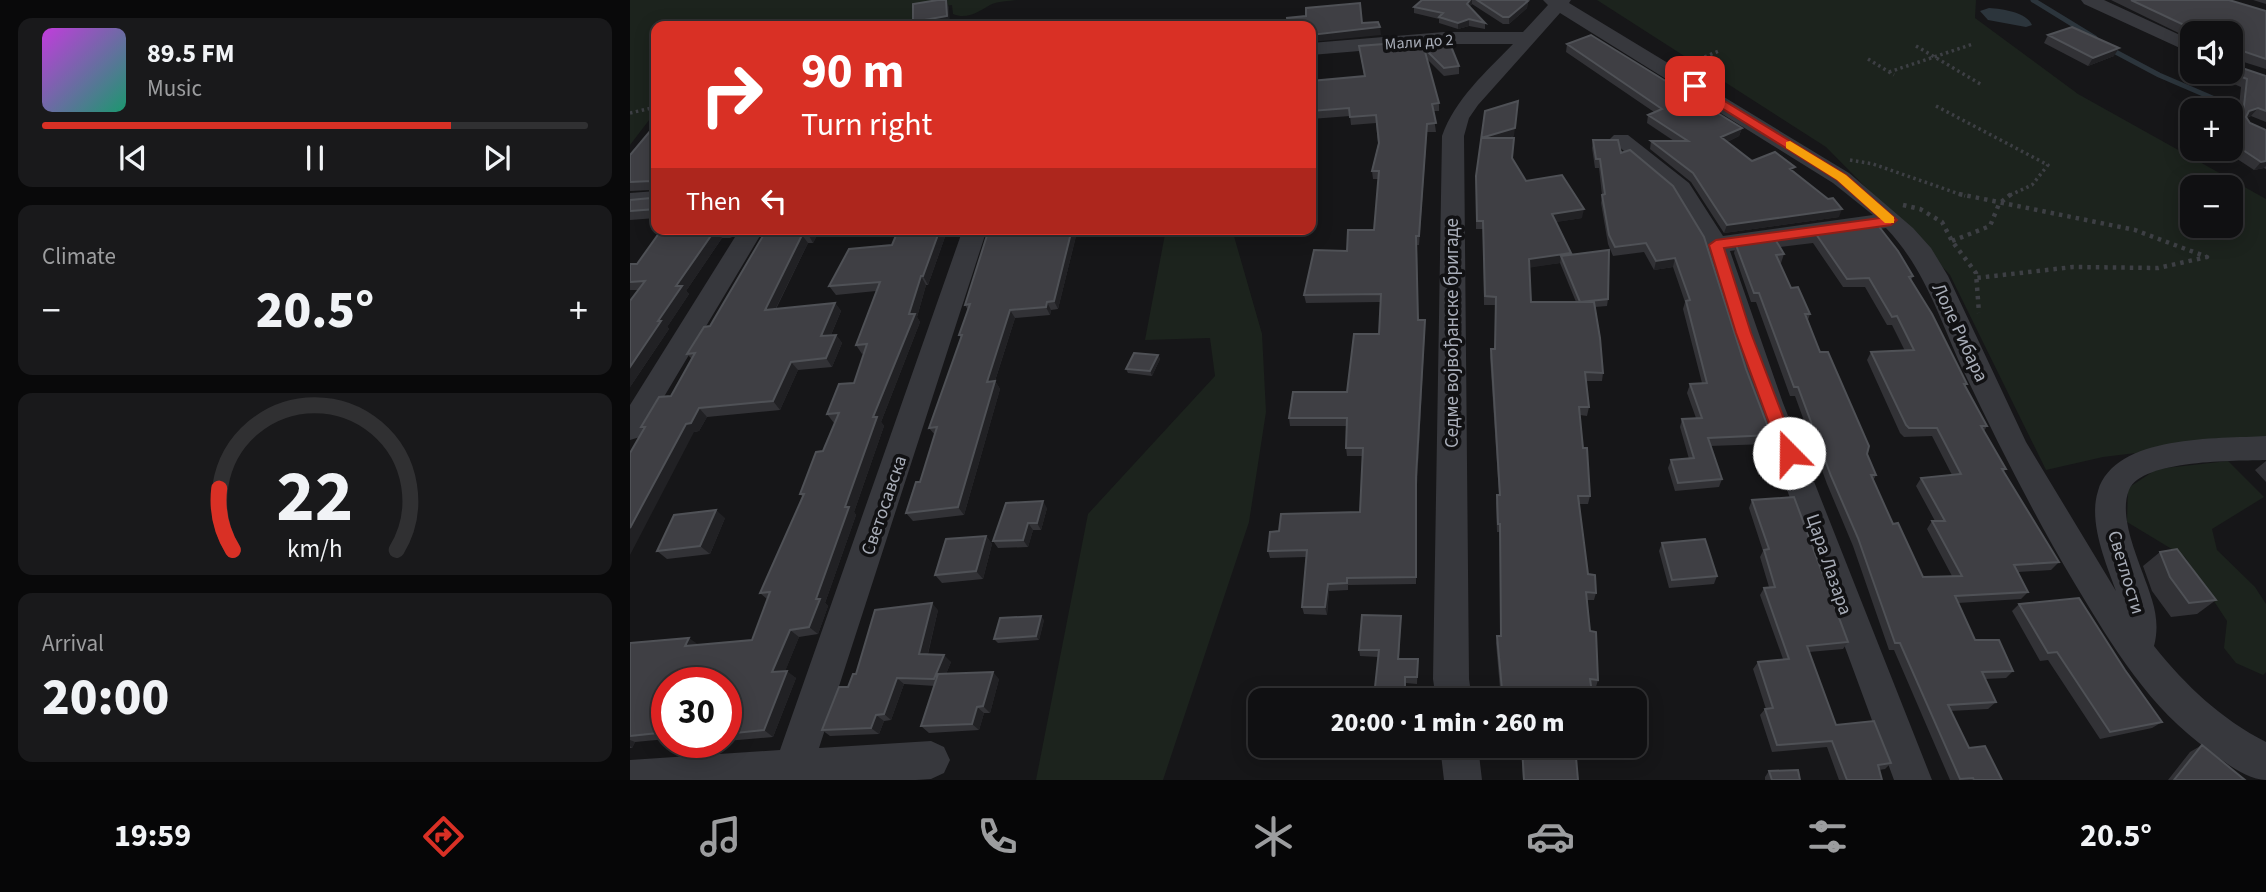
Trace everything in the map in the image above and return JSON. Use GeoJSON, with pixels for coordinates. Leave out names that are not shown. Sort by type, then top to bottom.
{"type":"FeatureCollection","features":[{"type":"Feature","properties":{"kind":"street"},"geometry":{"type":"LineString","coordinates":[[2090,0],[2180,42]]}},
{"type":"Feature","properties":{"kind":"street","name":"Лоле Рибара"},"geometry":{"type":"LineString","coordinates":[[1558,1],[1841,178],[1891,220],[1917,248],[1940,283],[1972,360],[2036,489],[2135,652],[2164,689],[2191,715],[2226,743],[2265,764]]}},
{"type":"Feature","properties":{"kind":"street","name":"Седме војвођанске бригаде"},"geometry":{"type":"LineString","coordinates":[[1452,688],[1453,136],[1459,118],[1471,102],[1558,1]]}},
{"type":"Feature","properties":{"kind":"street","name":"Мали до 2"},"geometry":{"type":"LineString","coordinates":[[1316,49],[1601,29]]}},
{"type":"Feature","properties":{"kind":"street","name":"Цара Лазара"},"geometry":{"type":"LineString","coordinates":[[1621,139],[1681,188],[1716,245],[1769,403],[1913,780]]}},
{"type":"Feature","properties":{"kind":"street"},"geometry":{"type":"LineString","coordinates":[[630,200],[651,198]]}},
{"type":"Feature","properties":{"kind":"street"},"geometry":{"type":"LineString","coordinates":[[1716,245],[1891,220]]}},
{"type":"Feature","properties":{"kind":"street"},"geometry":{"type":"LineString","coordinates":[[630,429],[748,235]]}},
{"type":"Feature","properties":{"kind":"street","name":"Светосавска"},"geometry":{"type":"LineString","coordinates":[[791,775],[973,235]]}},
{"type":"Feature","properties":{"kind":"street","name":"Светлости"},"geometry":{"type":"LineString","coordinates":[[2135,652],[2143,622],[2111,518],[2113,490],[2120,478],[2155,458],[2266,448]]}},
{"type":"Feature","properties":{"kind":"street"},"geometry":{"type":"LineString","coordinates":[[1460,758],[1463,780]]}},
{"type":"Feature","properties":{"kind":"street"},"geometry":{"type":"LineString","coordinates":[[630,779],[791,775],[931,760]]}},
{"type":"Feature","properties":{"kind":"path"},"geometry":{"type":"LineString","coordinates":[[1889,72],[1973,44]]}},
{"type":"Feature","properties":{"kind":"path"},"geometry":{"type":"LineString","coordinates":[[1916,46],[1982,85]]}},
{"type":"Feature","properties":{"kind":"path"},"geometry":{"type":"LineString","coordinates":[[1672,72],[1721,50]]}},
{"type":"Feature","properties":{"kind":"path"},"geometry":{"type":"LineString","coordinates":[[1868,59],[1894,75]]}},
{"type":"Feature","properties":{"kind":"path"},"geometry":{"type":"LineString","coordinates":[[1936,106],[2048,165],[2032,185],[2009,195],[1999,204],[1990,226],[1952,242]]}},
{"type":"Feature","properties":{"kind":"path"},"geometry":{"type":"LineString","coordinates":[[630,113],[651,108]]}},
{"type":"Feature","properties":{"kind":"path"},"geometry":{"type":"LineString","coordinates":[[1848,160],[1873,164],[1962,195],[2135,230],[2207,257],[2191,264],[2151,269],[2073,267],[1976,278]]}},
{"type":"Feature","properties":{"kind":"shaded area"},"geometry":{"type":"Polygon","coordinates":[[[630,0],[1017,0],[993,4],[968,16],[953,14],[952,5],[914,11],[913,21],[651,21],[651,118],[630,145],[630,0]]]}},
{"type":"Feature","properties":{"kind":"shaded area"},"geometry":{"type":"Polygon","coordinates":[[[1597,0],[1976,0],[1975,18],[2078,94],[2180,151],[2180,161],[2198,161],[2223,175],[2180,175],[2180,238],[2243,238],[2243,186],[2266,199],[2266,437],[2103,457],[2046,470],[1950,275],[1826,147],[1597,0]]]}},
{"type":"Feature","properties":{"kind":"shaded area"},"geometry":{"type":"Polygon","coordinates":[[[1989,8],[2019,14],[2032,25],[2026,27],[1988,20],[1980,11],[1989,8]]]}},
{"type":"Feature","properties":{"kind":"shaded area"},"geometry":{"type":"Polygon","coordinates":[[[1165,235],[1234,235],[1262,334],[1266,412],[1249,522],[1163,780],[1036,780],[1088,514],[1215,376],[1210,338],[1145,340],[1165,235]]]}},
{"type":"Feature","properties":{"kind":"shaded area"},"geometry":{"type":"Polygon","coordinates":[[[2228,461],[2264,497],[2212,529],[2217,550],[2255,587],[2266,604],[2266,672],[2263,675],[2236,663],[2224,648],[2227,621],[2185,557],[2127,522],[2128,488],[2157,469],[2228,461]]]}},
{"type":"Feature","properties":{"kind":"building"},"geometry":{"type":"Polygon","coordinates":[[[946,0],[947,16],[913,21],[913,4],[946,0]]]}},
{"type":"Feature","properties":{"kind":"building"},"geometry":{"type":"Polygon","coordinates":[[[1422,0],[1470,0],[1467,4],[1485,23],[1469,19],[1458,23],[1439,17],[1443,13],[1414,7],[1422,0]]]}},
{"type":"Feature","properties":{"kind":"building"},"geometry":{"type":"Polygon","coordinates":[[[1477,0],[1528,1],[1509,17],[1503,17],[1477,0]]]}},
{"type":"Feature","properties":{"kind":"building"},"geometry":{"type":"Polygon","coordinates":[[[2131,0],[2229,0],[2266,11],[2266,59],[2243,51],[2243,21],[2180,23],[2131,0]]]}},
{"type":"Feature","properties":{"kind":"building"},"geometry":{"type":"Polygon","coordinates":[[[1360,3],[1362,23],[1378,22],[1380,27],[1316,34],[1316,21],[1287,21],[1287,18],[1306,16],[1306,8],[1360,3]]]}},
{"type":"Feature","properties":{"kind":"building"},"geometry":{"type":"Polygon","coordinates":[[[2072,27],[2119,48],[2093,58],[2048,35],[2072,27]]]}},
{"type":"Feature","properties":{"kind":"building"},"geometry":{"type":"Polygon","coordinates":[[[1591,35],[1742,128],[1721,137],[1752,161],[1775,152],[1795,167],[1790,169],[1828,199],[1833,198],[1842,209],[1727,225],[1693,173],[1651,141],[1688,141],[1648,115],[1662,109],[1567,44],[1591,35]]]}},
{"type":"Feature","properties":{"kind":"building"},"geometry":{"type":"Polygon","coordinates":[[[1448,39],[1459,66],[1444,68],[1424,48],[1439,103],[1432,104],[1436,123],[1427,124],[1419,236],[1416,236],[1418,320],[1425,320],[1416,477],[1416,577],[1347,578],[1347,583],[1328,584],[1325,607],[1302,607],[1307,550],[1268,551],[1270,532],[1279,531],[1281,514],[1360,512],[1363,448],[1346,448],[1347,418],[1289,418],[1293,392],[1347,392],[1354,334],[1379,334],[1381,294],[1304,295],[1314,250],[1347,251],[1348,230],[1374,230],[1379,171],[1372,171],[1379,143],[1376,115],[1350,117],[1349,108],[1316,111],[1316,81],[1365,76],[1359,46],[1448,39]]]}},
{"type":"Feature","properties":{"kind":"building"},"geometry":{"type":"Polygon","coordinates":[[[2243,68],[2266,76],[2266,111],[2258,108],[2249,111],[2246,117],[2250,123],[2266,130],[2266,161],[2261,162],[2243,150],[2247,79],[2243,77],[2243,68]]]}},
{"type":"Feature","properties":{"kind":"building"},"geometry":{"type":"Polygon","coordinates":[[[1518,101],[1515,128],[1481,138],[1485,111],[1518,101]]]}},
{"type":"Feature","properties":{"kind":"building"},"geometry":{"type":"Polygon","coordinates":[[[651,130],[651,181],[630,182],[630,155],[651,130]]]}},
{"type":"Feature","properties":{"kind":"building"},"geometry":{"type":"Polygon","coordinates":[[[1481,138],[1514,138],[1512,158],[1526,181],[1562,175],[1584,209],[1552,214],[1571,253],[1529,259],[1531,302],[1594,302],[1600,338],[1603,373],[1585,372],[1589,407],[1579,407],[1583,448],[1587,448],[1590,496],[1578,496],[1588,574],[1595,575],[1596,593],[1586,592],[1590,631],[1596,632],[1598,680],[1590,679],[1591,688],[1502,688],[1497,636],[1501,636],[1500,524],[1497,495],[1500,495],[1491,349],[1495,349],[1496,297],[1485,296],[1483,221],[1477,221],[1476,176],[1481,138]]]}},
{"type":"Feature","properties":{"kind":"building"},"geometry":{"type":"Polygon","coordinates":[[[1593,140],[1618,140],[1621,153],[1630,150],[1673,186],[1704,237],[1746,369],[1771,435],[1708,438],[1722,479],[1678,483],[1671,460],[1694,458],[1682,419],[1702,418],[1690,384],[1707,383],[1686,301],[1690,300],[1675,258],[1656,261],[1646,243],[1615,247],[1609,235],[1602,195],[1605,194],[1600,159],[1596,159],[1593,140]]]}},
{"type":"Feature","properties":{"kind":"building"},"geometry":{"type":"Polygon","coordinates":[[[651,198],[651,209],[630,211],[630,200],[651,198]]]}},
{"type":"Feature","properties":{"kind":"building"},"geometry":{"type":"Polygon","coordinates":[[[1877,224],[1913,276],[1909,277],[1932,314],[1967,384],[1964,384],[1987,426],[1981,426],[2006,469],[2002,469],[2059,562],[2014,565],[2028,592],[1955,596],[1975,640],[1999,640],[2013,671],[1982,672],[1996,702],[1948,705],[1969,748],[1985,746],[2002,780],[1960,779],[1900,643],[1895,643],[1858,538],[1831,476],[1798,387],[1794,387],[1759,293],[1754,293],[1736,245],[1775,239],[1784,254],[1776,255],[1791,288],[1798,287],[1810,314],[1805,314],[1820,352],[1828,352],[1869,446],[1867,454],[1876,475],[1871,475],[1893,524],[1898,523],[1923,577],[1962,576],[1932,521],[1945,521],[1921,478],[1961,474],[1937,428],[1909,428],[1906,425],[1871,352],[1914,350],[1897,316],[1892,317],[1869,278],[1847,279],[1816,234],[1782,238],[1877,224]]]}},
{"type":"Feature","properties":{"kind":"building"},"geometry":{"type":"Polygon","coordinates":[[[658,235],[712,235],[676,286],[682,286],[630,367],[630,301],[645,281],[630,282],[630,264],[637,264],[658,235]]]}},
{"type":"Feature","properties":{"kind":"building"},"geometry":{"type":"Polygon","coordinates":[[[763,235],[802,235],[765,310],[835,303],[821,336],[836,335],[826,358],[791,362],[773,401],[699,408],[691,423],[686,424],[630,528],[630,453],[645,427],[641,427],[659,397],[671,396],[695,353],[687,354],[704,327],[710,326],[763,235]]]}},
{"type":"Feature","properties":{"kind":"building"},"geometry":{"type":"Polygon","coordinates":[[[896,235],[938,235],[909,314],[915,314],[873,417],[877,417],[816,599],[820,599],[809,627],[790,630],[772,672],[787,671],[764,730],[742,732],[742,667],[651,667],[651,734],[630,736],[630,643],[689,638],[685,646],[752,640],[770,592],[760,593],[804,494],[800,494],[816,452],[823,451],[839,413],[827,414],[839,384],[854,383],[867,344],[856,345],[880,282],[829,286],[849,249],[892,245],[896,235]]]}},
{"type":"Feature","properties":{"kind":"building"},"geometry":{"type":"Polygon","coordinates":[[[987,235],[1070,235],[1054,301],[1047,302],[1046,307],[1010,310],[987,382],[995,381],[958,507],[906,513],[916,482],[920,482],[937,427],[929,428],[962,335],[959,335],[970,304],[965,305],[987,235]]]}},
{"type":"Feature","properties":{"kind":"building"},"geometry":{"type":"Polygon","coordinates":[[[1609,250],[1608,299],[1580,302],[1561,256],[1609,250]]]}},
{"type":"Feature","properties":{"kind":"building"},"geometry":{"type":"Polygon","coordinates":[[[1134,353],[1158,355],[1150,371],[1126,369],[1134,353]]]}},
{"type":"Feature","properties":{"kind":"building"},"geometry":{"type":"Polygon","coordinates":[[[1794,497],[1848,642],[1807,646],[1836,725],[1874,721],[1891,763],[1878,765],[1882,780],[1847,780],[1832,741],[1777,745],[1765,709],[1773,708],[1758,662],[1789,659],[1764,588],[1775,587],[1764,550],[1769,549],[1752,500],[1794,497]]]}},
{"type":"Feature","properties":{"kind":"building"},"geometry":{"type":"Polygon","coordinates":[[[1043,501],[1037,523],[1028,523],[1023,540],[993,541],[1006,503],[1043,501]]]}},
{"type":"Feature","properties":{"kind":"building"},"geometry":{"type":"Polygon","coordinates":[[[716,510],[700,546],[657,551],[674,515],[716,510]]]}},
{"type":"Feature","properties":{"kind":"building"},"geometry":{"type":"Polygon","coordinates":[[[986,536],[976,571],[935,575],[946,539],[986,536]]]}},
{"type":"Feature","properties":{"kind":"building"},"geometry":{"type":"Polygon","coordinates":[[[1705,539],[1717,576],[1672,580],[1662,543],[1705,539]]]}},
{"type":"Feature","properties":{"kind":"building"},"geometry":{"type":"Polygon","coordinates":[[[2177,549],[2216,600],[2189,603],[2170,577],[2160,552],[2177,549]]]}},
{"type":"Feature","properties":{"kind":"building"},"geometry":{"type":"Polygon","coordinates":[[[2079,598],[2162,722],[2110,732],[2057,652],[2048,653],[2019,604],[2079,598]]]}},
{"type":"Feature","properties":{"kind":"building"},"geometry":{"type":"Polygon","coordinates":[[[932,603],[919,654],[944,655],[934,679],[897,678],[884,714],[876,715],[871,728],[822,730],[839,687],[848,687],[853,674],[856,674],[875,610],[932,603]]]}},
{"type":"Feature","properties":{"kind":"building"},"geometry":{"type":"Polygon","coordinates":[[[1362,615],[1401,616],[1398,659],[1418,659],[1417,677],[1405,677],[1405,688],[1354,688],[1375,687],[1379,650],[1359,650],[1362,615]]]}},
{"type":"Feature","properties":{"kind":"building"},"geometry":{"type":"Polygon","coordinates":[[[1041,616],[1036,636],[994,639],[1000,618],[1041,616]]]}},
{"type":"Feature","properties":{"kind":"building"},"geometry":{"type":"Polygon","coordinates":[[[993,672],[983,706],[977,707],[972,724],[921,726],[938,674],[993,672]]]}},
{"type":"Feature","properties":{"kind":"building"},"geometry":{"type":"Polygon","coordinates":[[[2202,745],[2245,780],[2174,780],[2202,745]]]}},
{"type":"Feature","properties":{"kind":"building"},"geometry":{"type":"Polygon","coordinates":[[[1523,758],[1576,758],[1578,780],[1524,780],[1523,758]]]}},
{"type":"Feature","properties":{"kind":"building"},"geometry":{"type":"Polygon","coordinates":[[[1798,770],[1800,780],[1772,780],[1769,771],[1798,770]]]}},
{"type":"Feature","properties":{"kind":"waterway"},"geometry":{"type":"LineString","coordinates":[[2033,0],[2095,38]]}},
{"type":"Feature","properties":{"kind":"waterway"},"geometry":{"type":"LineString","coordinates":[[2110,49],[2159,75],[2245,112]]}},
{"type":"Feature","properties":{"kind":"slow traffic"},"geometry":{"type":"LineString","coordinates":[[1790,145],[1861,193],[1890,220]]}},
{"type":"Feature","properties":{"kind":"route"},"geometry":{"type":"LineString","coordinates":[[1695,86],[1841,178],[1891,220],[1716,245],[1743,333],[1789,453]]}}]}
